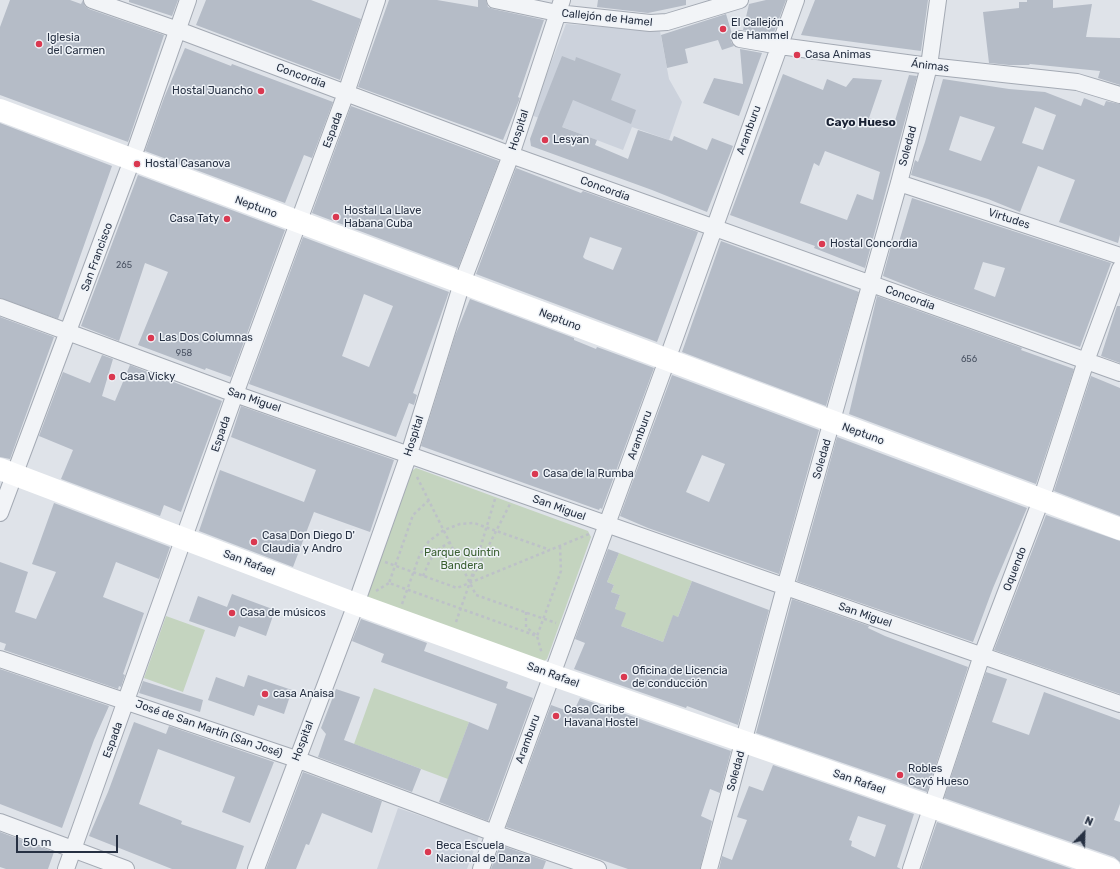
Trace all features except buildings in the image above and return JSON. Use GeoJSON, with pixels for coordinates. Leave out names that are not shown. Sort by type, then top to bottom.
{"type":"FeatureCollection","features":[{"type":"Feature","properties":{"kind":"street","name":"Concordia"},"geometry":{"type":"LineString","coordinates":[[92,0],[178,30],[511,155],[1120,373]]}},
{"type":"Feature","properties":{"kind":"street","name":"San Francisco"},"geometry":{"type":"LineString","coordinates":[[0,512],[7,472],[69,332],[132,160],[188,0]]}},
{"type":"Feature","properties":{"kind":"street","name":"Espada"},"geometry":{"type":"LineString","coordinates":[[66,869],[235,394],[346,93],[377,0]]}},
{"type":"Feature","properties":{"kind":"street","name":"Callejón de Hamel"},"geometry":{"type":"LineString","coordinates":[[495,0],[560,6],[650,24],[667,22],[740,0]]}},
{"type":"Feature","properties":{"kind":"street","name":"Aramburu"},"geometry":{"type":"LineString","coordinates":[[481,869],[667,360],[713,227],[796,0]]}},
{"type":"Feature","properties":{"kind":"street","name":"Soledad"},"geometry":{"type":"LineString","coordinates":[[709,869],[785,587],[899,183],[930,66],[938,0]]}},
{"type":"Feature","properties":{"kind":"street","name":"Hospital"},"geometry":{"type":"LineString","coordinates":[[256,869],[296,759],[356,604],[409,454],[462,283],[511,155],[560,6]]}},
{"type":"Feature","properties":{"kind":"street","name":"Ánimas"},"geometry":{"type":"LineString","coordinates":[[740,39],[780,46],[930,66],[1077,82],[1120,95]]}},
{"type":"Feature","properties":{"kind":"street","name":"Neptuno"},"geometry":{"type":"LineString","coordinates":[[0,110],[1120,530]]}},
{"type":"Feature","properties":{"kind":"street","name":"Virtudes"},"geometry":{"type":"LineString","coordinates":[[899,183],[1120,256]]}},
{"type":"Feature","properties":{"kind":"street","name":"Oquendo"},"geometry":{"type":"LineString","coordinates":[[911,869],[982,655],[1041,500],[1086,361],[1120,269]]}},
{"type":"Feature","properties":{"kind":"street","name":"San Miguel"},"geometry":{"type":"LineString","coordinates":[[0,307],[235,394],[409,454],[505,499],[607,525],[1120,704]]}},
{"type":"Feature","properties":{"kind":"street","name":"San Rafael"},"geometry":{"type":"LineString","coordinates":[[7,472],[356,604],[552,675],[1110,869]]}},
{"type":"Feature","properties":{"kind":"street","name":"José de San Martín (San José)"},"geometry":{"type":"LineString","coordinates":[[0,658],[296,759],[494,833],[598,869]]}},
{"type":"Feature","properties":{"kind":"street"},"geometry":{"type":"LineString","coordinates":[[0,822],[126,869]]}},
{"type":"Feature","properties":{"kind":"path"},"geometry":{"type":"LineString","coordinates":[[409,454],[413,470],[476,595],[557,624]]}},
{"type":"Feature","properties":{"kind":"path"},"geometry":{"type":"LineString","coordinates":[[487,497],[494,499],[505,499],[517,507]]}},
{"type":"Feature","properties":{"kind":"path"},"geometry":{"type":"LineString","coordinates":[[494,499],[505,499]]}},
{"type":"Feature","properties":{"kind":"path"},"geometry":{"type":"LineString","coordinates":[[451,638],[470,582],[494,499]]}},
{"type":"Feature","properties":{"kind":"path"},"geometry":{"type":"LineString","coordinates":[[470,582],[496,531],[505,499]]}},
{"type":"Feature","properties":{"kind":"path"},"geometry":{"type":"LineString","coordinates":[[428,500],[414,515],[389,583],[537,636]]}},
{"type":"Feature","properties":{"kind":"path"},"geometry":{"type":"LineString","coordinates":[[396,618],[420,554],[429,541],[444,530],[460,524],[474,523],[550,550]]}},
{"type":"Feature","properties":{"kind":"path"},"geometry":{"type":"LineString","coordinates":[[372,557],[457,588],[590,534],[607,525]]}},
{"type":"Feature","properties":{"kind":"path"},"geometry":{"type":"LineString","coordinates":[[582,531],[590,534]]}},
{"type":"Feature","properties":{"kind":"path"},"geometry":{"type":"LineString","coordinates":[[587,541],[590,534]]}},
{"type":"Feature","properties":{"kind":"path"},"geometry":{"type":"LineString","coordinates":[[423,576],[430,560],[439,549],[450,542]]}},
{"type":"Feature","properties":{"kind":"path"},"geometry":{"type":"LineString","coordinates":[[537,636],[561,571],[560,546]]}},
{"type":"Feature","properties":{"kind":"path"},"geometry":{"type":"LineString","coordinates":[[526,612],[526,627],[537,636],[544,661],[552,675]]}},
{"type":"Feature","properties":{"kind":"path"},"geometry":{"type":"LineString","coordinates":[[554,631],[560,616]]}},
{"type":"Feature","properties":{"kind":"shaded area"},"geometry":{"type":"Polygon","coordinates":[[[566,24],[660,31],[669,79],[682,102],[669,140],[632,127],[623,150],[531,115],[566,24]]]}},
{"type":"Feature","properties":{"kind":"shaded area","name":"Beca Escuela Nacional de Danza"},"geometry":{"type":"Polygon","coordinates":[[[398,808],[479,836],[467,869],[377,869],[398,808]]]}},
{"type":"Feature","properties":{"kind":"green space","name":"Parque Quintín Bandera"},"geometry":{"type":"Polygon","coordinates":[[[416,468],[588,531],[591,537],[547,659],[541,663],[368,600],[366,593],[410,472],[416,468]]]}},
{"type":"Feature","properties":{"kind":"green space"},"geometry":{"type":"Polygon","coordinates":[[[619,553],[692,581],[678,617],[673,616],[663,642],[621,626],[615,609],[620,595],[611,592],[614,585],[607,582],[619,553]]]}},
{"type":"Feature","properties":{"kind":"green space"},"geometry":{"type":"Polygon","coordinates":[[[166,616],[205,630],[183,692],[144,678],[166,616]]]}},
{"type":"Feature","properties":{"kind":"green space"},"geometry":{"type":"Polygon","coordinates":[[[374,688],[469,722],[448,779],[354,744],[374,688]]]}},
{"type":"Feature","properties":{"kind":"place","name":"El Callejón de Hammel"},"geometry":{"type":"Point","coordinates":[723,29]}},
{"type":"Feature","properties":{"kind":"place","name":"Iglesia del Carmen"},"geometry":{"type":"Point","coordinates":[39,44]}},
{"type":"Feature","properties":{"kind":"place","name":"Casa Animas"},"geometry":{"type":"Point","coordinates":[797,55]}},
{"type":"Feature","properties":{"kind":"place","name":"Hostal Juancho"},"geometry":{"type":"Point","coordinates":[261,91]}},
{"type":"Feature","properties":{"kind":"place","name":"Lesyan"},"geometry":{"type":"Point","coordinates":[545,140]}},
{"type":"Feature","properties":{"kind":"place","name":"Hostal Casanova"},"geometry":{"type":"Point","coordinates":[137,164]}},
{"type":"Feature","properties":{"kind":"place","name":"Hostal La Llave Habana Cuba"},"geometry":{"type":"Point","coordinates":[336,217]}},
{"type":"Feature","properties":{"kind":"place","name":"Casa Taty"},"geometry":{"type":"Point","coordinates":[227,219]}},
{"type":"Feature","properties":{"kind":"place","name":"Hostal Concordia"},"geometry":{"type":"Point","coordinates":[822,244]}},
{"type":"Feature","properties":{"kind":"place","name":"Las Dos Columnas"},"geometry":{"type":"Point","coordinates":[151,338]}},
{"type":"Feature","properties":{"kind":"place","name":"Casa Vicky"},"geometry":{"type":"Point","coordinates":[112,377]}},
{"type":"Feature","properties":{"kind":"place","name":"Casa de la Rumba"},"geometry":{"type":"Point","coordinates":[535,474]}},
{"type":"Feature","properties":{"kind":"place","name":"Casa Don Diego D' Claudia y Andro"},"geometry":{"type":"Point","coordinates":[254,542]}},
{"type":"Feature","properties":{"kind":"place","name":"Casa de músicos"},"geometry":{"type":"Point","coordinates":[232,613]}},
{"type":"Feature","properties":{"kind":"place","name":"Oficina de Licencia de conducción"},"geometry":{"type":"Point","coordinates":[624,677]}},
{"type":"Feature","properties":{"kind":"place","name":"casa Anaisa"},"geometry":{"type":"Point","coordinates":[265,694]}},
{"type":"Feature","properties":{"kind":"place","name":"Casa Caribe Havana Hostel"},"geometry":{"type":"Point","coordinates":[556,716]}},
{"type":"Feature","properties":{"kind":"place","name":"Robles Cayó Hueso"},"geometry":{"type":"Point","coordinates":[900,775]}},
{"type":"Feature","properties":{"kind":"place","name":"Beca Escuela Nacional de Danza"},"geometry":{"type":"Point","coordinates":[428,852]}},
{"type":"Feature","properties":{"kind":"district","name":"Cayo Hueso"},"geometry":{"type":"Point","coordinates":[861,123]}}]}
